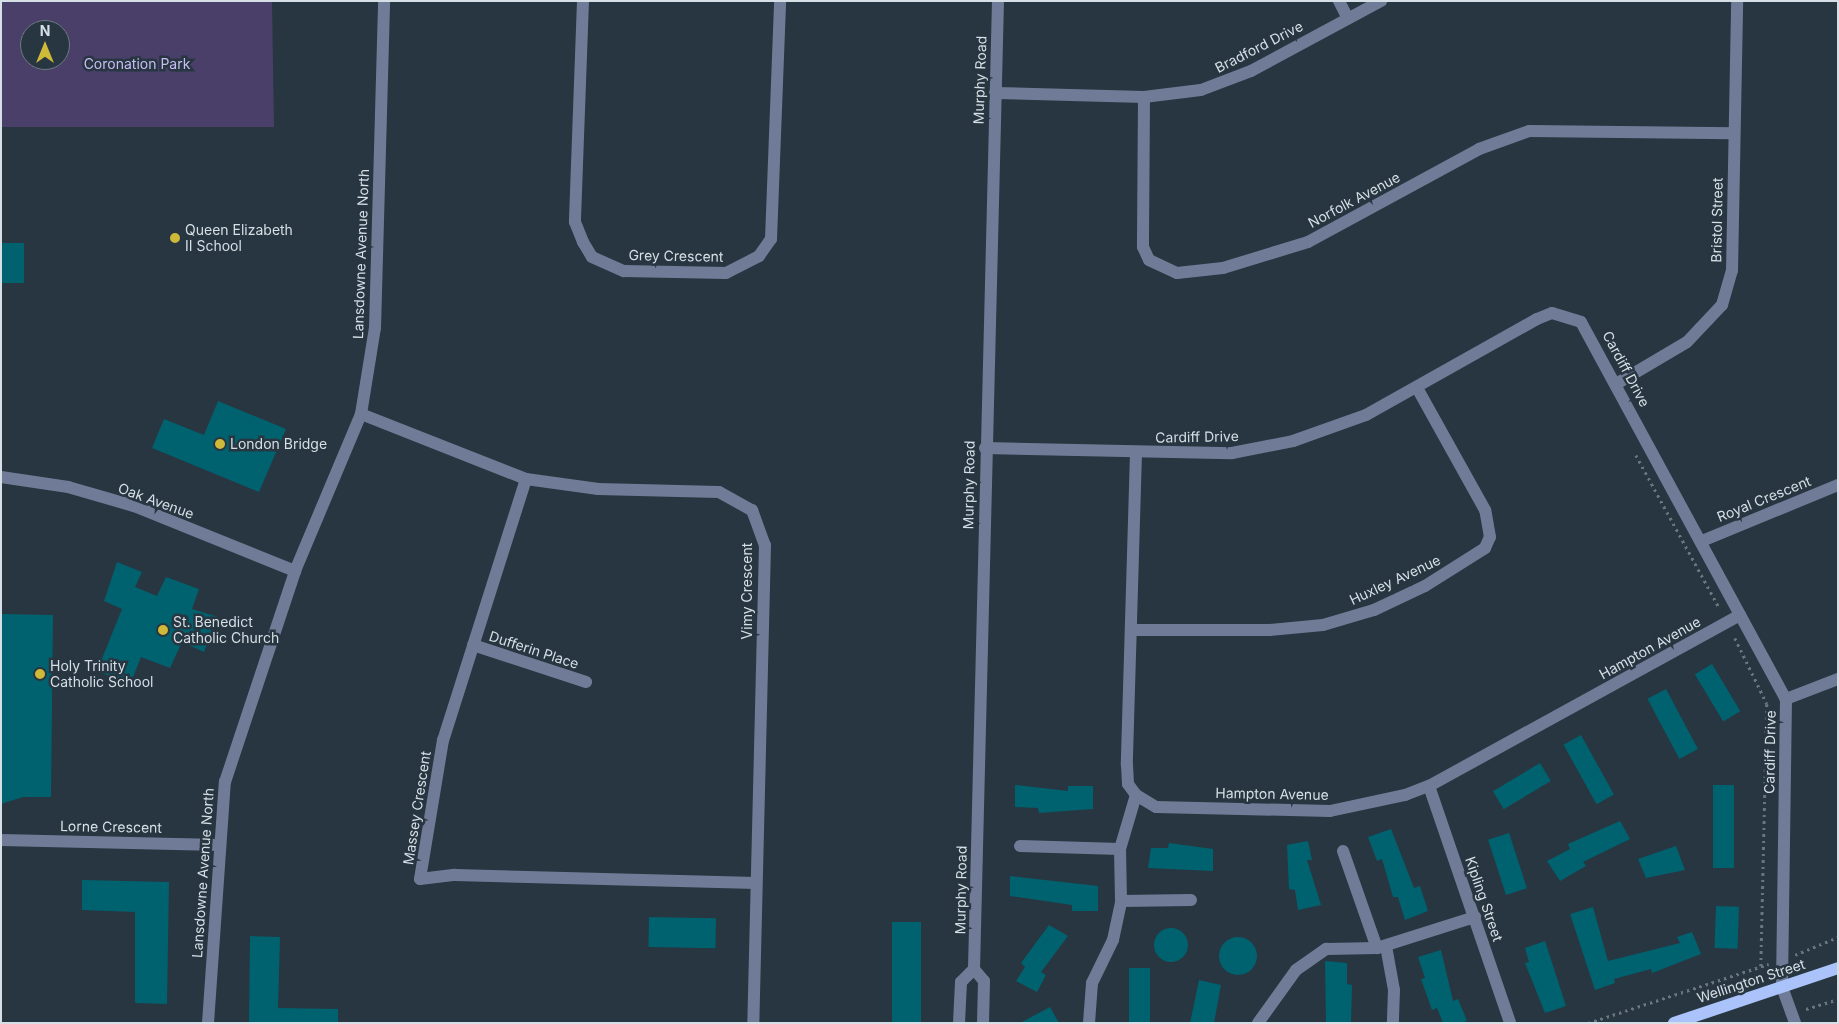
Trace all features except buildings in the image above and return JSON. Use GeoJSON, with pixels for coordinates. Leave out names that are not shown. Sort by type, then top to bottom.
{"type":"FeatureCollection","features":[{"type":"Feature","properties":{"kind":"main road","name":"Wellington Street"},"geometry":{"type":"LineString","coordinates":[[1674,1023],[1838,968]]}},
{"type":"Feature","properties":{"kind":"street","name":"Lansdowne Avenue North"},"geometry":{"type":"LineString","coordinates":[[208,1023],[225,782],[295,571],[361,414],[375,328],[384,1]]}},
{"type":"Feature","properties":{"kind":"street","name":"Grey Crescent"},"geometry":{"type":"LineString","coordinates":[[583,1],[576,222],[583,242],[592,257],[624,271],[726,273],[759,256],[771,239],[780,1]]}},
{"type":"Feature","properties":{"kind":"street","name":"Murphy Road"},"geometry":{"type":"LineString","coordinates":[[983,1023],[984,981],[974,969],[985,448],[998,1]]}},
{"type":"Feature","properties":{"kind":"street"},"geometry":{"type":"LineString","coordinates":[[1339,1],[1347,17]]}},
{"type":"Feature","properties":{"kind":"street","name":"Bradford Drive"},"geometry":{"type":"LineString","coordinates":[[995,93],[1144,97],[1226,82],[1347,17],[1381,1]]}},
{"type":"Feature","properties":{"kind":"street","name":"Bristol Street"},"geometry":{"type":"LineString","coordinates":[[1616,384],[1687,342],[1722,305],[1732,270],[1736,1]]}},
{"type":"Feature","properties":{"kind":"street","name":"Norfolk Avenue"},"geometry":{"type":"LineString","coordinates":[[1144,97],[1143,247],[1149,260],[1177,274],[1223,268],[1308,242],[1478,149],[1529,131],[1734,133]]}},
{"type":"Feature","properties":{"kind":"street","name":"Cardiff Drive"},"geometry":{"type":"LineString","coordinates":[[985,448],[1136,453],[1232,453],[1293,441],[1366,415],[1552,313],[1581,322],[1702,541],[1786,699],[1782,987],[1795,1023]]}},
{"type":"Feature","properties":{"kind":"street","name":"Huxley Avenue"},"geometry":{"type":"LineString","coordinates":[[1132,630],[1268,630],[1323,625],[1374,610],[1425,586],[1486,548],[1490,537],[1485,510],[1417,388]]}},
{"type":"Feature","properties":{"kind":"street","name":"Vimy Crescent"},"geometry":{"type":"LineString","coordinates":[[361,414],[526,479],[598,489],[719,492],[752,510],[765,545],[753,1023]]}},
{"type":"Feature","properties":{"kind":"street"},"geometry":{"type":"LineString","coordinates":[[1089,1023],[1092,982],[1113,940],[1121,901],[1120,849],[1136,795],[1128,784],[1127,765],[1136,453]]}},
{"type":"Feature","properties":{"kind":"street","name":"Oak Avenue"},"geometry":{"type":"LineString","coordinates":[[1,477],[68,487],[134,506],[295,571]]}},
{"type":"Feature","properties":{"kind":"street","name":"Massey Crescent"},"geometry":{"type":"LineString","coordinates":[[526,479],[443,740],[420,879],[455,875],[756,883]]}},
{"type":"Feature","properties":{"kind":"street","name":"Royal Crescent"},"geometry":{"type":"LineString","coordinates":[[1702,541],[1838,485]]}},
{"type":"Feature","properties":{"kind":"street","name":"Hampton Avenue"},"geometry":{"type":"LineString","coordinates":[[1136,795],[1156,807],[1330,811],[1429,786],[1740,615]]}},
{"type":"Feature","properties":{"kind":"street","name":"Dufferin Place"},"geometry":{"type":"LineString","coordinates":[[473,646],[586,682]]}},
{"type":"Feature","properties":{"kind":"street"},"geometry":{"type":"LineString","coordinates":[[1786,699],[1838,679]]}},
{"type":"Feature","properties":{"kind":"street","name":"Kipling Street"},"geometry":{"type":"LineString","coordinates":[[1429,786],[1510,1023]]}},
{"type":"Feature","properties":{"kind":"street","name":"Lorne Crescent"},"geometry":{"type":"LineString","coordinates":[[1,840],[220,845]]}},
{"type":"Feature","properties":{"kind":"street"},"geometry":{"type":"LineString","coordinates":[[1020,846],[1120,849]]}},
{"type":"Feature","properties":{"kind":"street"},"geometry":{"type":"LineString","coordinates":[[1344,851],[1382,947],[1394,990],[1393,1023]]}},
{"type":"Feature","properties":{"kind":"street"},"geometry":{"type":"LineString","coordinates":[[1121,901],[1191,900]]}},
{"type":"Feature","properties":{"kind":"street"},"geometry":{"type":"LineString","coordinates":[[1258,1023],[1296,970],[1326,949],[1382,947],[1475,917]]}},
{"type":"Feature","properties":{"kind":"street"},"geometry":{"type":"LineString","coordinates":[[959,1023],[961,982],[974,969]]}},
{"type":"Feature","properties":{"kind":"path"},"geometry":{"type":"LineString","coordinates":[[1634,450],[1719,607]]}},
{"type":"Feature","properties":{"kind":"path"},"geometry":{"type":"LineString","coordinates":[[1735,638],[1767,704],[1761,966]]}},
{"type":"Feature","properties":{"kind":"path"},"geometry":{"type":"LineString","coordinates":[[1588,1023],[1782,959],[1838,937]]}},
{"type":"Feature","properties":{"kind":"path"},"geometry":{"type":"LineString","coordinates":[[1806,1009],[1838,999]]}},
{"type":"Feature","properties":{"kind":"green space","name":"Coronation Park"},"geometry":{"type":"Polygon","coordinates":[[[1,1],[272,1],[274,127],[1,127],[1,1]]]}},
{"type":"Feature","properties":{"kind":"place","name":"Queen Elizabeth II School"},"geometry":{"type":"Point","coordinates":[175,238]}},
{"type":"Feature","properties":{"kind":"place","name":"London Bridge"},"geometry":{"type":"Point","coordinates":[220,444]}},
{"type":"Feature","properties":{"kind":"place","name":"St. Benedict Catholic Church"},"geometry":{"type":"Point","coordinates":[163,630]}},
{"type":"Feature","properties":{"kind":"place","name":"Holy Trinity Catholic School"},"geometry":{"type":"Point","coordinates":[40,674]}}]}
